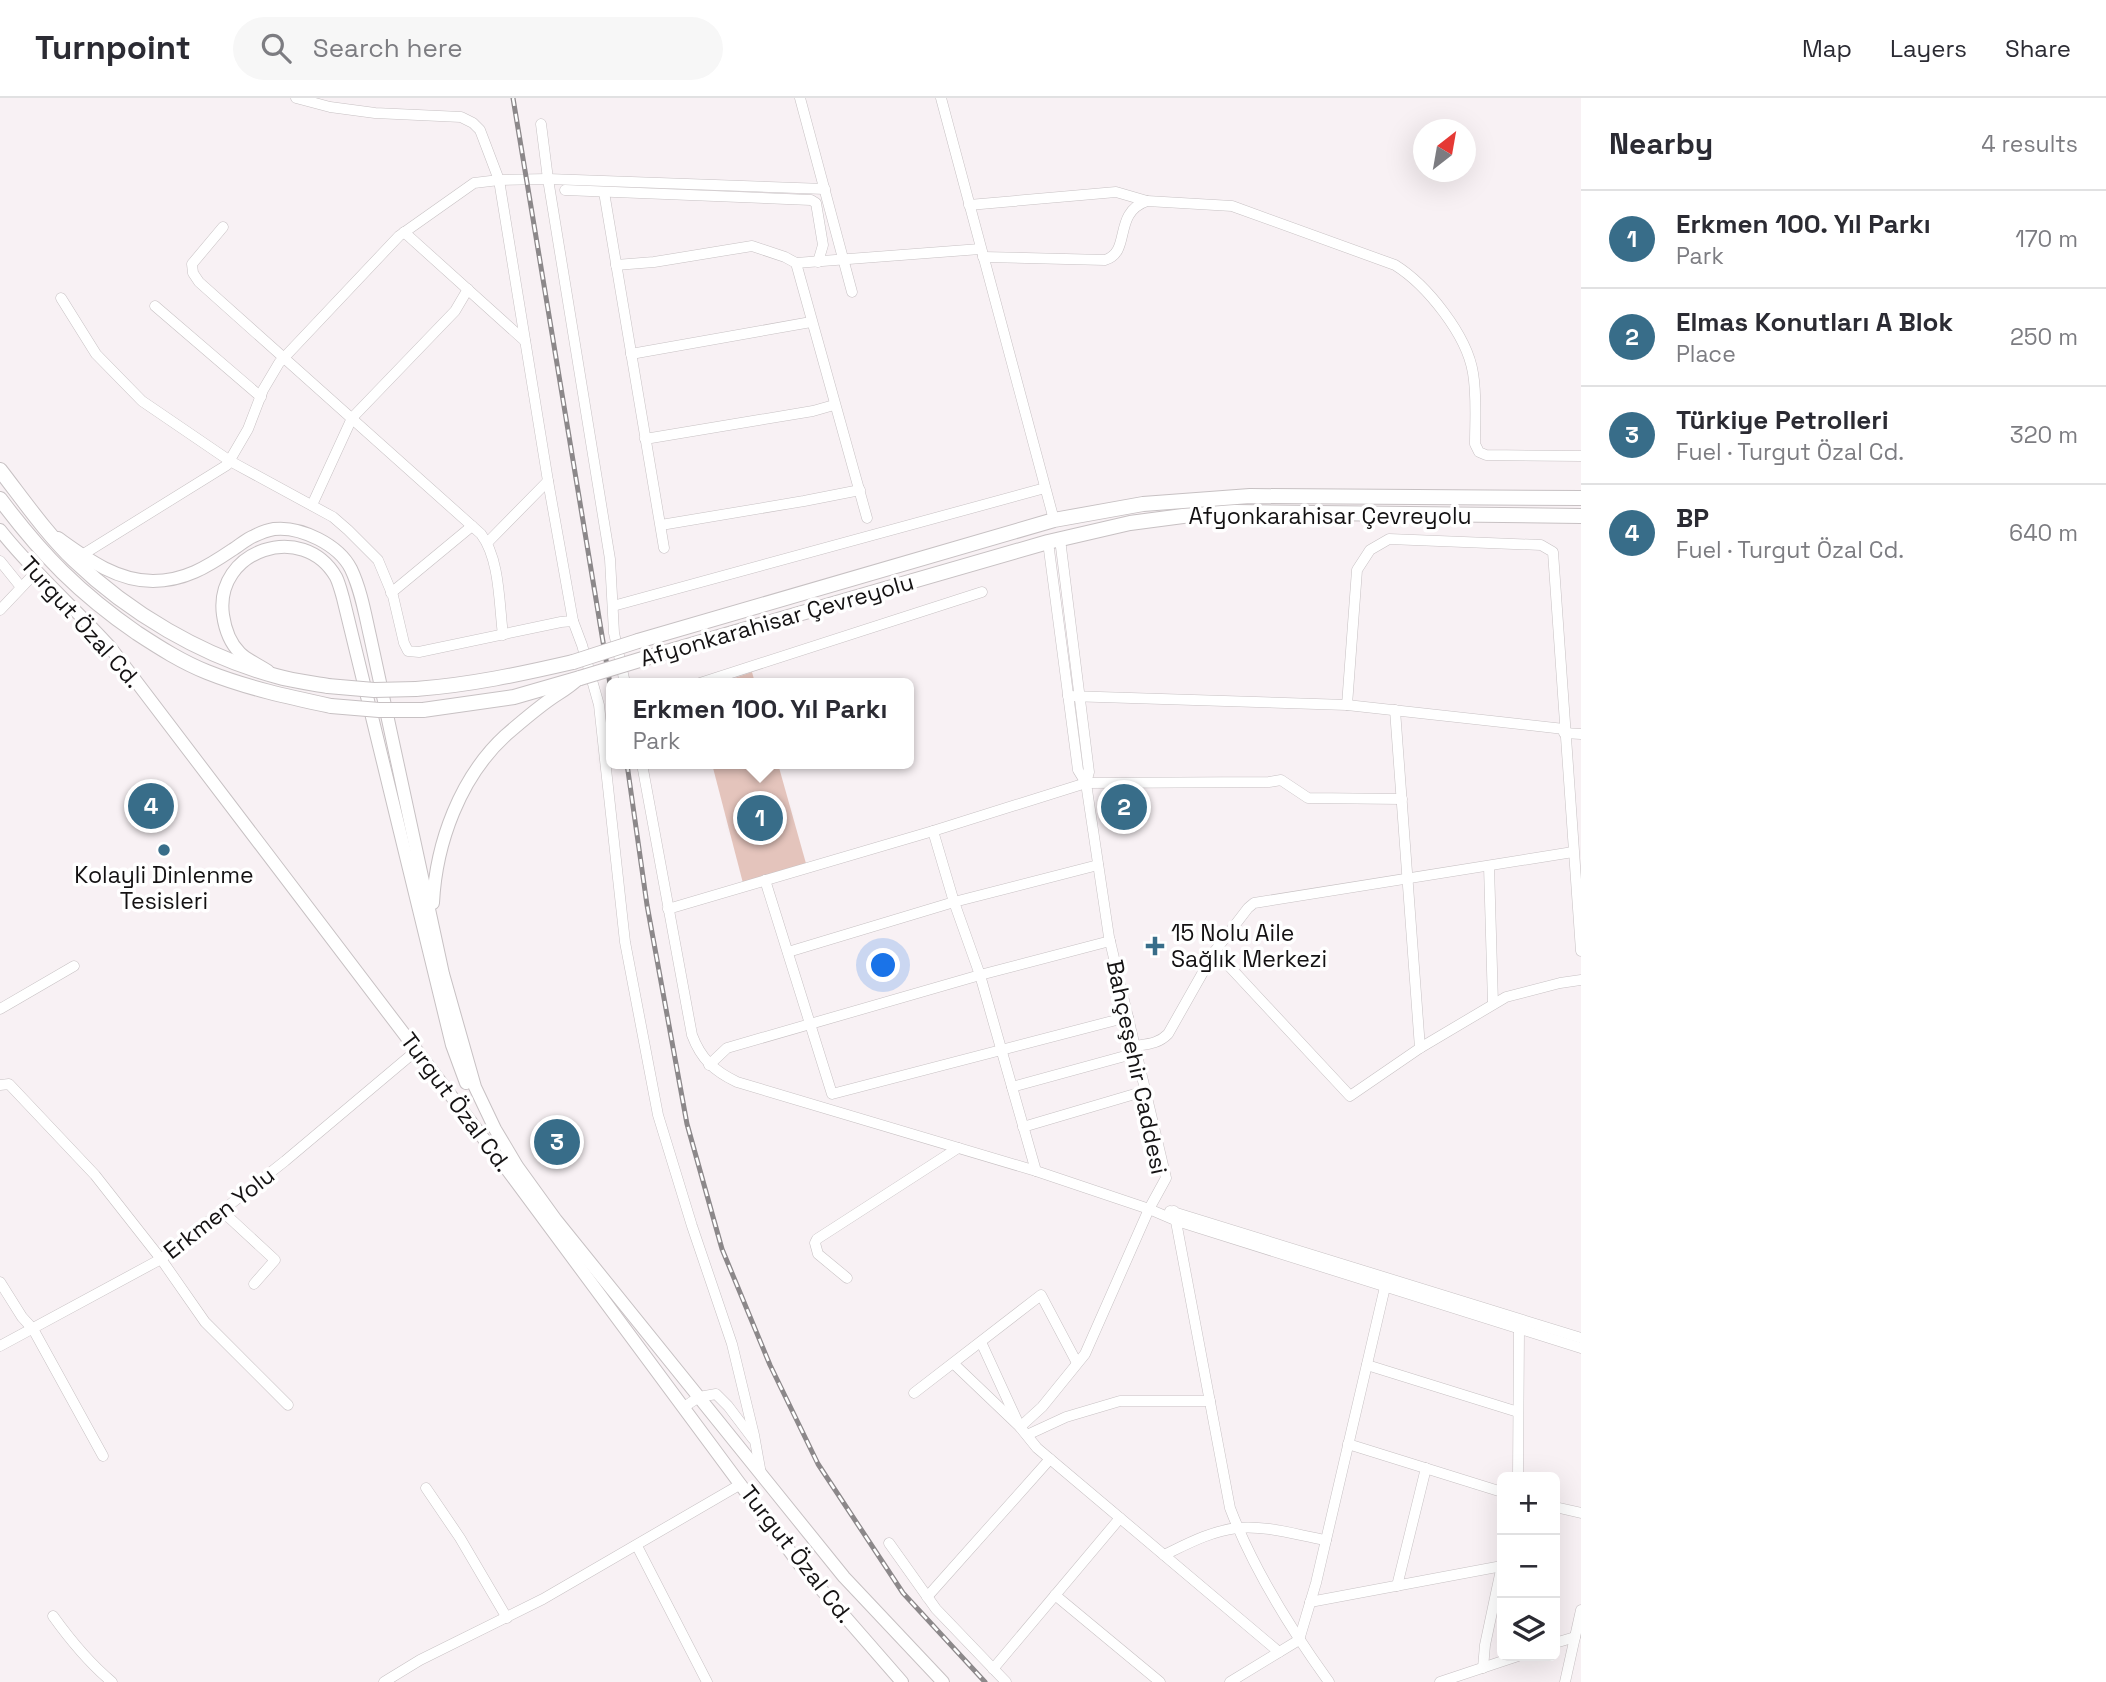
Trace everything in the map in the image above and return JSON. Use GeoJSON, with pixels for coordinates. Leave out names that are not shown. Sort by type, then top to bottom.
{"type":"FeatureCollection","features":[{"type":"Feature","properties":{"kind":"highway","name":"Afyonkarahisar Çevreyolu"},"geometry":{"type":"LineString","coordinates":[[0,470],[46,530],[75,561],[110,591],[185,639],[224,659],[277,676],[328,686],[374,690],[458,686],[573,662],[1054,520],[1143,504],[1224,497],[1581,498]]}},
{"type":"Feature","properties":{"kind":"highway","name":"Afyonkarahisar Çevreyolu"},"geometry":{"type":"LineString","coordinates":[[0,499],[31,540],[75,586],[112,616],[166,652],[206,672],[253,688],[331,706],[379,710],[424,710],[514,696],[1054,540],[1130,523],[1222,513],[1581,516]]}},
{"type":"Feature","properties":{"kind":"main road"},"geometry":{"type":"LineString","coordinates":[[46,530],[105,569],[128,578],[152,581],[178,579],[196,573],[252,537],[274,529],[298,531],[319,539],[351,567],[361,595],[443,974],[475,1087],[511,1167]]}},
{"type":"Feature","properties":{"kind":"main road","name":"Turgut Özal Cd."},"geometry":{"type":"LineString","coordinates":[[0,530],[36,572],[110,647],[417,1050],[511,1167],[844,1577],[943,1682]]}},
{"type":"Feature","properties":{"kind":"main road"},"geometry":{"type":"LineString","coordinates":[[277,676],[241,653],[225,629],[222,604],[225,588],[242,562],[254,553],[270,547],[289,546],[324,562],[337,578],[452,1045],[474,1102],[511,1167]]}},
{"type":"Feature","properties":{"kind":"main road"},"geometry":{"type":"LineString","coordinates":[[430,918],[435,872],[443,841],[463,794],[503,738],[580,678]]}},
{"type":"Feature","properties":{"kind":"main road","name":"Turgut Özal Cd."},"geometry":{"type":"LineString","coordinates":[[511,1167],[800,1565],[896,1680]]}},
{"type":"Feature","properties":{"kind":"street"},"geometry":{"type":"LineString","coordinates":[[296,98],[363,111],[449,115],[468,119],[480,130],[499,180],[573,621],[599,705],[606,769]]}},
{"type":"Feature","properties":{"kind":"street"},"geometry":{"type":"LineString","coordinates":[[800,98],[852,292]]}},
{"type":"Feature","properties":{"kind":"street"},"geometry":{"type":"LineString","coordinates":[[942,102],[1054,520]]}},
{"type":"Feature","properties":{"kind":"street"},"geometry":{"type":"LineString","coordinates":[[541,124],[610,559],[614,633],[624,678]]}},
{"type":"Feature","properties":{"kind":"street"},"geometry":{"type":"LineString","coordinates":[[82,555],[228,465],[248,429],[261,397],[284,358],[404,232],[474,183],[548,179],[825,189]]}},
{"type":"Feature","properties":{"kind":"street"},"geometry":{"type":"LineString","coordinates":[[565,190],[811,200],[816,203],[823,244],[818,262]]}},
{"type":"Feature","properties":{"kind":"street"},"geometry":{"type":"LineString","coordinates":[[604,192],[664,548]]}},
{"type":"Feature","properties":{"kind":"street"},"geometry":{"type":"LineString","coordinates":[[969,205],[1116,192],[1147,201],[1232,206],[1395,265],[1418,282],[1434,299],[1464,347],[1473,372],[1475,444],[1479,452],[1486,455],[1581,456]]}},
{"type":"Feature","properties":{"kind":"street"},"geometry":{"type":"LineString","coordinates":[[616,265],[654,262],[752,246],[796,263],[981,253],[1105,260],[1111,258],[1119,249],[1127,218],[1135,207],[1147,201]]}},
{"type":"Feature","properties":{"kind":"street"},"geometry":{"type":"LineString","coordinates":[[223,227],[191,264],[192,273],[488,542],[494,564],[503,635]]}},
{"type":"Feature","properties":{"kind":"street"},"geometry":{"type":"LineString","coordinates":[[404,232],[525,341]]}},
{"type":"Feature","properties":{"kind":"street"},"geometry":{"type":"LineString","coordinates":[[796,263],[867,518]]}},
{"type":"Feature","properties":{"kind":"street"},"geometry":{"type":"LineString","coordinates":[[312,505],[352,418],[455,311],[468,289]]}},
{"type":"Feature","properties":{"kind":"street"},"geometry":{"type":"LineString","coordinates":[[61,298],[96,354],[142,401],[230,461],[333,517],[378,560],[391,593],[404,643],[411,652],[573,621]]}},
{"type":"Feature","properties":{"kind":"street"},"geometry":{"type":"LineString","coordinates":[[155,306],[261,397]]}},
{"type":"Feature","properties":{"kind":"street"},"geometry":{"type":"LineString","coordinates":[[631,354],[811,322]]}},
{"type":"Feature","properties":{"kind":"street"},"geometry":{"type":"LineString","coordinates":[[645,439],[813,411],[834,405]]}},
{"type":"Feature","properties":{"kind":"street"},"geometry":{"type":"LineString","coordinates":[[488,542],[548,481]]}},
{"type":"Feature","properties":{"kind":"street"},"geometry":{"type":"LineString","coordinates":[[613,606],[1045,488]]}},
{"type":"Feature","properties":{"kind":"street"},"geometry":{"type":"LineString","coordinates":[[661,525],[860,490]]}},
{"type":"Feature","properties":{"kind":"street"},"geometry":{"type":"LineString","coordinates":[[391,593],[472,526]]}},
{"type":"Feature","properties":{"kind":"street"},"geometry":{"type":"LineString","coordinates":[[1347,705],[1357,570],[1370,550],[1389,539],[1541,545],[1553,552],[1573,852],[1578,873],[1581,951]]}},
{"type":"Feature","properties":{"kind":"street","name":"Bahçeşehir Caddesi"},"geometry":{"type":"LineString","coordinates":[[1023,1431],[1085,1354],[1149,1209],[1166,1178],[1110,941],[1054,540]]}},
{"type":"Feature","properties":{"kind":"street"},"geometry":{"type":"LineString","coordinates":[[0,561],[21,587]]}},
{"type":"Feature","properties":{"kind":"street"},"geometry":{"type":"LineString","coordinates":[[0,610],[36,572]]}},
{"type":"Feature","properties":{"kind":"street"},"geometry":{"type":"LineString","coordinates":[[715,678],[982,592]]}},
{"type":"Feature","properties":{"kind":"street"},"geometry":{"type":"LineString","coordinates":[[1074,697],[1347,705],[1581,734]]}},
{"type":"Feature","properties":{"kind":"street"},"geometry":{"type":"LineString","coordinates":[[1395,710],[1420,1048]]}},
{"type":"Feature","properties":{"kind":"street"},"geometry":{"type":"LineString","coordinates":[[606,769],[625,942],[658,1115],[732,1344],[761,1474]]}},
{"type":"Feature","properties":{"kind":"street"},"geometry":{"type":"LineString","coordinates":[[643,769],[692,1035],[696,1047],[709,1065],[725,1076],[737,1082],[1036,1171],[1149,1209],[1581,1338]]}},
{"type":"Feature","properties":{"kind":"street"},"geometry":{"type":"LineString","coordinates":[[668,909],[1086,783],[1281,780],[1308,798],[1402,799]]}},
{"type":"Feature","properties":{"kind":"street"},"geometry":{"type":"LineString","coordinates":[[933,831],[980,975],[1036,1171]]}},
{"type":"Feature","properties":{"kind":"street"},"geometry":{"type":"LineString","coordinates":[[1012,1087],[1155,1043],[1168,1034],[1215,951],[1254,903],[1573,852]]}},
{"type":"Feature","properties":{"kind":"street"},"geometry":{"type":"LineString","coordinates":[[788,953],[954,902],[1098,865]]}},
{"type":"Feature","properties":{"kind":"street"},"geometry":{"type":"LineString","coordinates":[[1489,866],[1493,1004]]}},
{"type":"Feature","properties":{"kind":"street"},"geometry":{"type":"LineString","coordinates":[[765,880],[832,1094],[1128,1017]]}},
{"type":"Feature","properties":{"kind":"street"},"geometry":{"type":"LineString","coordinates":[[709,1065],[727,1048],[980,975],[1110,941]]}},
{"type":"Feature","properties":{"kind":"street"},"geometry":{"type":"LineString","coordinates":[[1215,951],[1350,1096],[1420,1048],[1506,997],[1559,983],[1581,981]]}},
{"type":"Feature","properties":{"kind":"street"},"geometry":{"type":"LineString","coordinates":[[0,1009],[74,965]]}},
{"type":"Feature","properties":{"kind":"street","name":"Erkmen Yolu"},"geometry":{"type":"LineString","coordinates":[[0,1346],[162,1259],[285,1161],[417,1050]]}},
{"type":"Feature","properties":{"kind":"street"},"geometry":{"type":"LineString","coordinates":[[0,1085],[9,1084],[85,1165],[162,1259],[205,1322],[288,1405]]}},
{"type":"Feature","properties":{"kind":"street"},"geometry":{"type":"LineString","coordinates":[[1023,1127],[1145,1091]]}},
{"type":"Feature","properties":{"kind":"street"},"geometry":{"type":"LineString","coordinates":[[847,1278],[818,1254],[817,1239],[958,1148]]}},
{"type":"Feature","properties":{"kind":"street"},"geometry":{"type":"LineString","coordinates":[[222,1211],[275,1260],[254,1284]]}},
{"type":"Feature","properties":{"kind":"street"},"geometry":{"type":"LineString","coordinates":[[1176,1216],[1385,1287],[1581,1348]]}},
{"type":"Feature","properties":{"kind":"street"},"geometry":{"type":"LineString","coordinates":[[1176,1216],[1230,1508],[1245,1547],[1299,1640],[1329,1682]]}},
{"type":"Feature","properties":{"kind":"street"},"geometry":{"type":"LineString","coordinates":[[0,1282],[22,1317],[33,1329],[103,1455]]}},
{"type":"Feature","properties":{"kind":"street"},"geometry":{"type":"LineString","coordinates":[[1230,1682],[1299,1640],[1385,1287]]}},
{"type":"Feature","properties":{"kind":"street"},"geometry":{"type":"LineString","coordinates":[[914,1393],[1041,1294],[1077,1363]]}},
{"type":"Feature","properties":{"kind":"street"},"geometry":{"type":"LineString","coordinates":[[1518,1472],[1519,1329]]}},
{"type":"Feature","properties":{"kind":"street"},"geometry":{"type":"LineString","coordinates":[[981,1342],[1023,1431]]}},
{"type":"Feature","properties":{"kind":"street"},"geometry":{"type":"LineString","coordinates":[[954,1364],[1037,1448],[1279,1652]]}},
{"type":"Feature","properties":{"kind":"street"},"geometry":{"type":"LineString","coordinates":[[1367,1366],[1518,1412]]}},
{"type":"Feature","properties":{"kind":"street"},"geometry":{"type":"LineString","coordinates":[[684,1407],[699,1397],[716,1394],[729,1406],[755,1442]]}},
{"type":"Feature","properties":{"kind":"street"},"geometry":{"type":"LineString","coordinates":[[1023,1431],[1119,1401],[1210,1401]]}},
{"type":"Feature","properties":{"kind":"street"},"geometry":{"type":"LineString","coordinates":[[1348,1444],[1497,1490]]}},
{"type":"Feature","properties":{"kind":"street"},"geometry":{"type":"LineString","coordinates":[[928,1597],[1050,1459]]}},
{"type":"Feature","properties":{"kind":"street"},"geometry":{"type":"LineString","coordinates":[[1397,1586],[1426,1468]]}},
{"type":"Feature","properties":{"kind":"street"},"geometry":{"type":"LineString","coordinates":[[384,1682],[507,1618],[741,1485]]}},
{"type":"Feature","properties":{"kind":"street"},"geometry":{"type":"LineString","coordinates":[[426,1488],[460,1538],[507,1618]]}},
{"type":"Feature","properties":{"kind":"street"},"geometry":{"type":"LineString","coordinates":[[1560,1508],[1581,1513]]}},
{"type":"Feature","properties":{"kind":"street"},"geometry":{"type":"LineString","coordinates":[[993,1669],[1120,1518]]}},
{"type":"Feature","properties":{"kind":"street"},"geometry":{"type":"LineString","coordinates":[[1164,1555],[1202,1537],[1238,1528],[1270,1530],[1325,1541]]}},
{"type":"Feature","properties":{"kind":"street"},"geometry":{"type":"LineString","coordinates":[[888,1543],[928,1597],[1006,1682]]}},
{"type":"Feature","properties":{"kind":"street"},"geometry":{"type":"LineString","coordinates":[[637,1546],[707,1682]]}},
{"type":"Feature","properties":{"kind":"street"},"geometry":{"type":"LineString","coordinates":[[1310,1602],[1497,1566]]}},
{"type":"Feature","properties":{"kind":"street"},"geometry":{"type":"LineString","coordinates":[[1483,1668],[1497,1589]]}},
{"type":"Feature","properties":{"kind":"street"},"geometry":{"type":"LineString","coordinates":[[1055,1595],[1160,1682]]}},
{"type":"Feature","properties":{"kind":"street"},"geometry":{"type":"LineString","coordinates":[[1565,1682],[1581,1610]]}},
{"type":"Feature","properties":{"kind":"street"},"geometry":{"type":"LineString","coordinates":[[53,1616],[74,1644],[112,1682]]}},
{"type":"Feature","properties":{"kind":"street"},"geometry":{"type":"LineString","coordinates":[[1560,1642],[1575,1637]]}},
{"type":"Feature","properties":{"kind":"street"},"geometry":{"type":"LineString","coordinates":[[1440,1682],[1503,1661]]}},
{"type":"Feature","properties":{"kind":"shaded area"},"geometry":{"type":"Polygon","coordinates":[[[752,672],[754,678],[735,678],[752,672]]]}},
{"type":"Feature","properties":{"kind":"shaded area"},"geometry":{"type":"Polygon","coordinates":[[[713,769],[779,769],[807,867],[744,887],[713,769]]]}},
{"type":"Feature","properties":{"kind":"railway"},"geometry":{"type":"LineString","coordinates":[[513,98],[609,678]]}},
{"type":"Feature","properties":{"kind":"railway"},"geometry":{"type":"LineString","coordinates":[[628,769],[647,905],[687,1124],[722,1249],[770,1365],[818,1464],[903,1593],[985,1682]]}},
{"type":"Feature","properties":{"kind":"place","name":"BP"},"geometry":{"type":"Point","coordinates":[151,806]}},
{"type":"Feature","properties":{"kind":"place","name":"Elmas Konutları A Blok"},"geometry":{"type":"Point","coordinates":[1124,807]}},
{"type":"Feature","properties":{"kind":"place","name":"Erkmen 100. Yıl Parkı"},"geometry":{"type":"Point","coordinates":[760,818]}},
{"type":"Feature","properties":{"kind":"place","name":"Kolayli Dinlenme Tesisleri"},"geometry":{"type":"Point","coordinates":[164,850]}},
{"type":"Feature","properties":{"kind":"place","name":"15 Nolu Aile Sağlık Merkezi"},"geometry":{"type":"Point","coordinates":[1155,946]}},
{"type":"Feature","properties":{"kind":"place","name":"Türkiye Petrolleri"},"geometry":{"type":"Point","coordinates":[557,1142]}}]}
